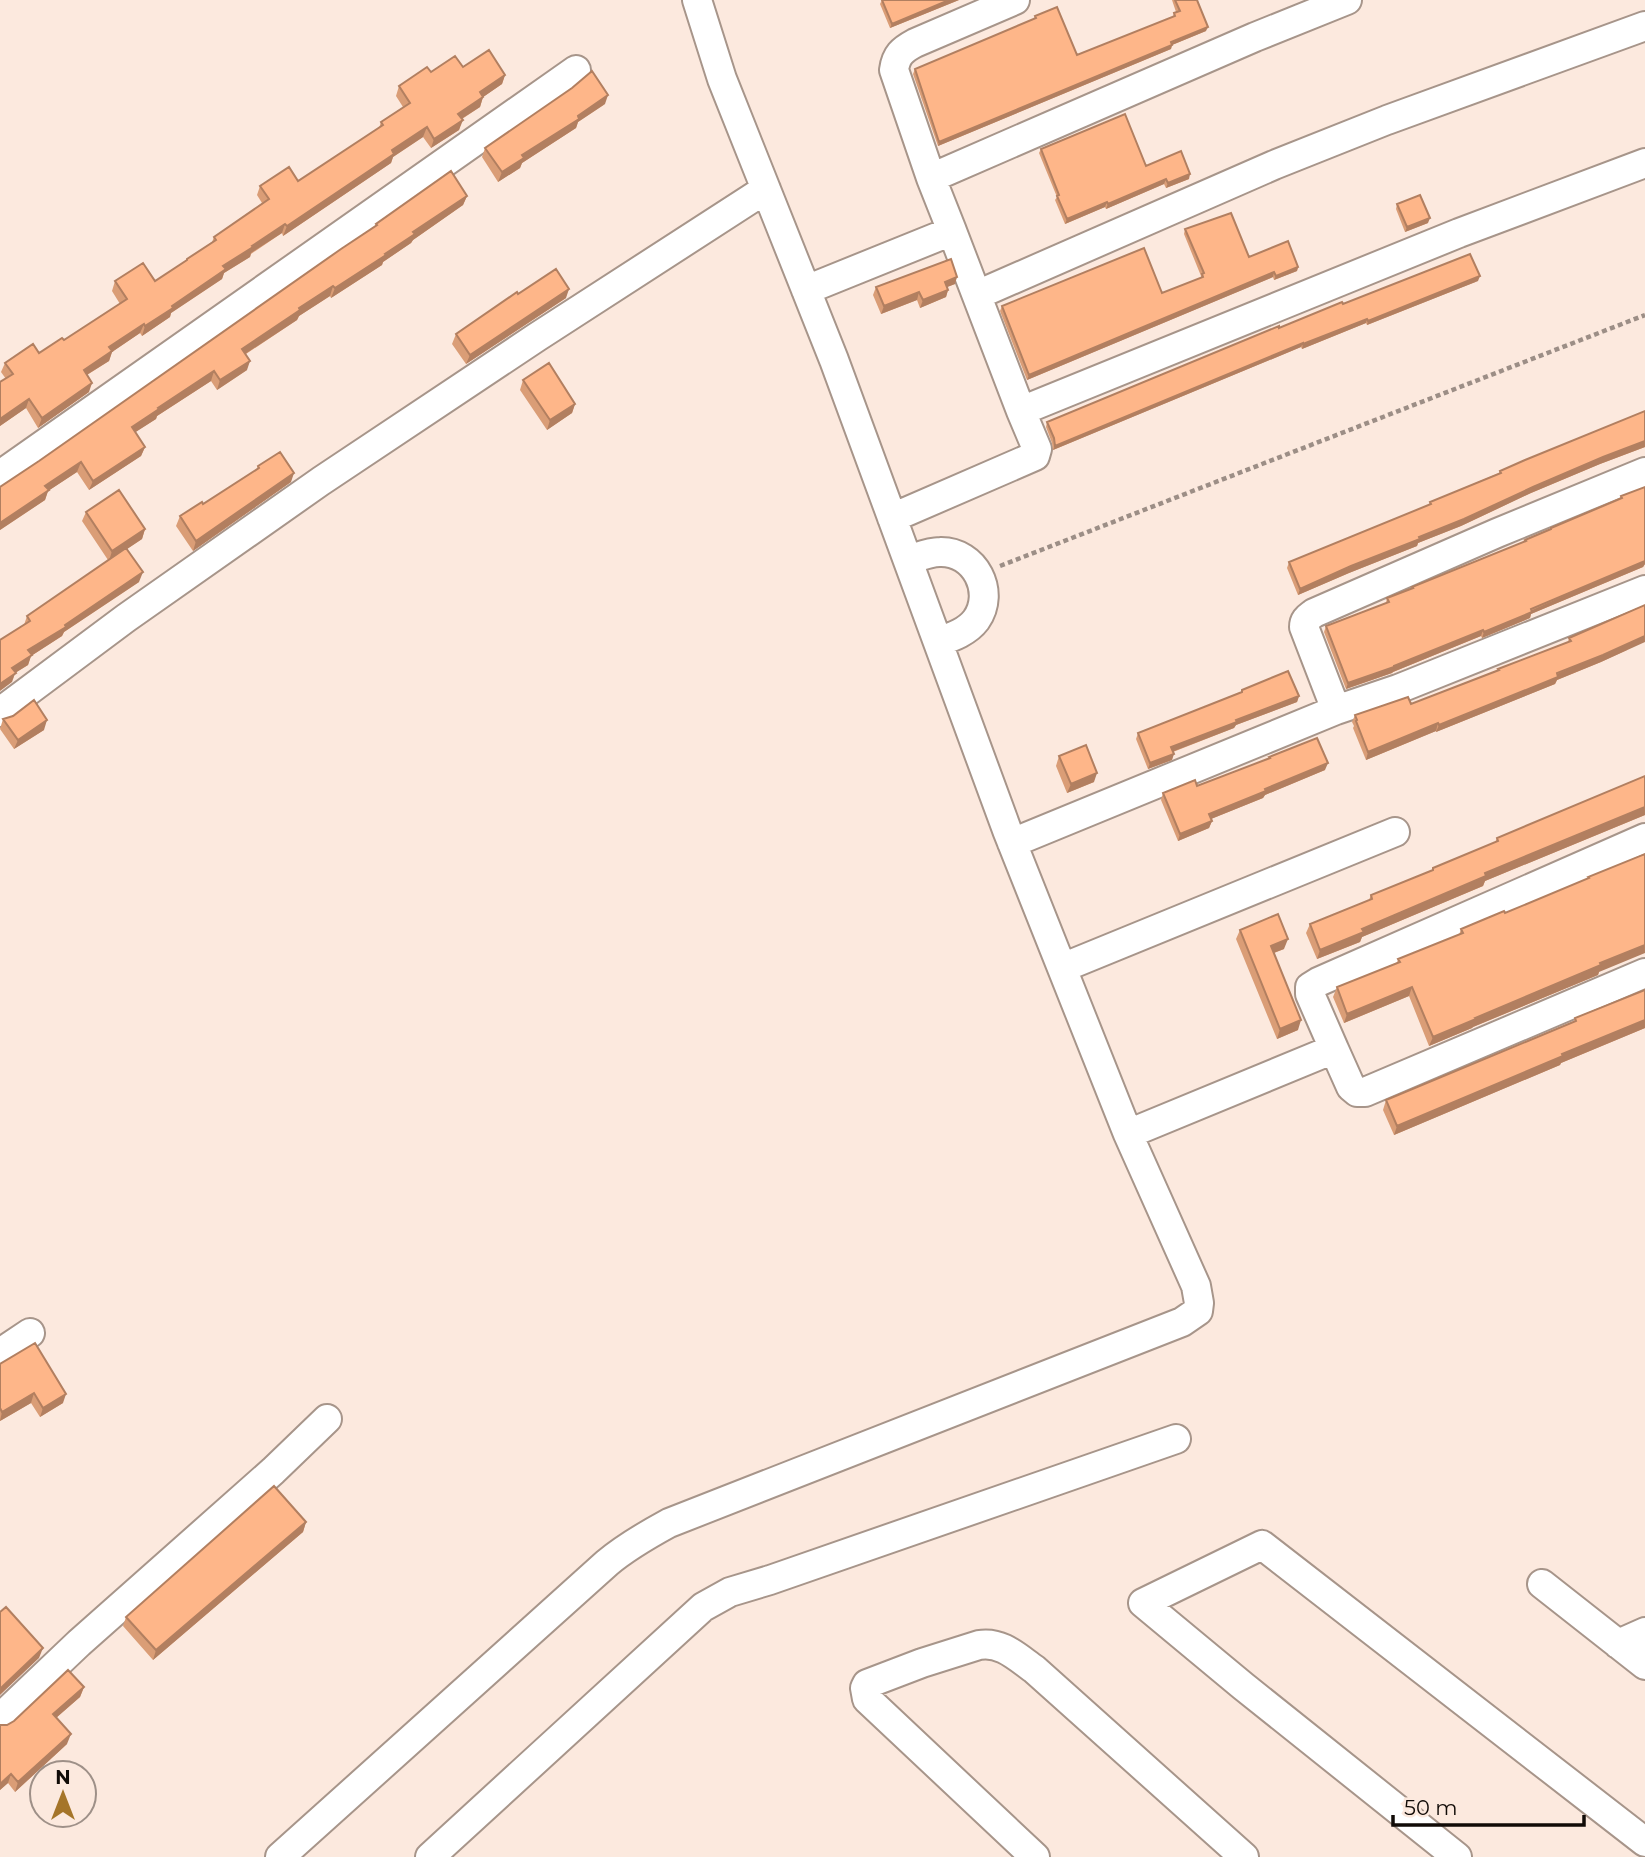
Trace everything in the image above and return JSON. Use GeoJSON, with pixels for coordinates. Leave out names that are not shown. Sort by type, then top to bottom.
{"type":"FeatureCollection","features":[{"type":"Feature","properties":{"kind":"street"},"geometry":{"type":"LineString","coordinates":[[280,1857],[624,1549],[669,1523],[1169,1328],[1198,1311],[1196,1286],[1128,1134],[1012,843],[834,360],[722,79],[697,0]]}},
{"type":"Feature","properties":{"kind":"street"},"geometry":{"type":"LineString","coordinates":[[892,518],[1035,456],[1037,449],[931,178],[894,70],[896,59],[902,50],[1015,0]]}},
{"type":"Feature","properties":{"kind":"street"},"geometry":{"type":"LineString","coordinates":[[931,178],[1255,37],[1347,0]]}},
{"type":"Feature","properties":{"kind":"street"},"geometry":{"type":"LineString","coordinates":[[977,295],[1274,165],[1387,120],[1645,26]]}},
{"type":"Feature","properties":{"kind":"street"},"geometry":{"type":"LineString","coordinates":[[0,475],[576,70]]}},
{"type":"Feature","properties":{"kind":"street"},"geometry":{"type":"LineString","coordinates":[[1021,411],[1459,233],[1645,163]]}},
{"type":"Feature","properties":{"kind":"street"},"geometry":{"type":"LineString","coordinates":[[0,712],[125,618],[321,481],[766,189]]}},
{"type":"Feature","properties":{"kind":"street"},"geometry":{"type":"LineString","coordinates":[[806,289],[953,232]]}},
{"type":"Feature","properties":{"kind":"street"},"geometry":{"type":"LineString","coordinates":[[1336,710],[1304,627],[1304,622],[1314,613],[1645,472]]}},
{"type":"Feature","properties":{"kind":"street"},"geometry":{"type":"LineString","coordinates":[[908,560],[939,552],[951,553],[962,557],[979,574],[984,598],[975,621],[967,629],[938,642]]}},
{"type":"Feature","properties":{"kind":"street"},"geometry":{"type":"LineString","coordinates":[[1012,843],[1336,710],[1398,689],[1645,590]]}},
{"type":"Feature","properties":{"kind":"street"},"geometry":{"type":"LineString","coordinates":[[1062,968],[1395,832]]}},
{"type":"Feature","properties":{"kind":"street"},"geometry":{"type":"LineString","coordinates":[[1645,838],[1311,986],[1310,994],[1353,1090],[1365,1092],[1645,973]]}},
{"type":"Feature","properties":{"kind":"street"},"geometry":{"type":"LineString","coordinates":[[1128,1134],[1334,1049]]}},
{"type":"Feature","properties":{"kind":"street"},"geometry":{"type":"LineString","coordinates":[[0,1353],[30,1333]]}},
{"type":"Feature","properties":{"kind":"street"},"geometry":{"type":"LineString","coordinates":[[0,1718],[327,1419]]}},
{"type":"Feature","properties":{"kind":"street"},"geometry":{"type":"LineString","coordinates":[[430,1857],[704,1607],[730,1592],[1176,1439]]}},
{"type":"Feature","properties":{"kind":"street"},"geometry":{"type":"LineString","coordinates":[[1457,1857],[1143,1603],[1262,1545],[1645,1842]]}},
{"type":"Feature","properties":{"kind":"street"},"geometry":{"type":"LineString","coordinates":[[1542,1584],[1645,1665]]}},
{"type":"Feature","properties":{"kind":"street"},"geometry":{"type":"LineString","coordinates":[[1618,1644],[1645,1632]]}},
{"type":"Feature","properties":{"kind":"street"},"geometry":{"type":"LineString","coordinates":[[1035,1857],[867,1699],[867,1684],[979,1645],[998,1645],[1034,1670],[1244,1857]]}},
{"type":"Feature","properties":{"kind":"path"},"geometry":{"type":"LineString","coordinates":[[979,574],[1645,315]]}},
{"type":"Feature","properties":{"kind":"building"},"geometry":{"type":"Polygon","coordinates":[[[882,0],[949,0],[892,24],[882,0]]]}},
{"type":"Feature","properties":{"kind":"building"},"geometry":{"type":"Polygon","coordinates":[[[1175,0],[1197,0],[1208,27],[1171,42],[1172,45],[939,142],[915,69],[1057,7],[1077,55],[1175,16],[1174,13],[1180,11],[1175,0]]]}},
{"type":"Feature","properties":{"kind":"building"},"geometry":{"type":"Polygon","coordinates":[[[489,50],[505,75],[480,92],[483,97],[458,114],[463,120],[434,139],[427,127],[392,150],[394,154],[223,266],[226,269],[172,306],[173,308],[109,347],[112,351],[84,370],[92,383],[42,418],[29,399],[0,419],[0,382],[13,374],[5,363],[33,344],[39,353],[62,338],[64,340],[127,299],[115,281],[143,263],[155,281],[216,240],[214,237],[269,199],[260,186],[289,167],[298,181],[383,125],[381,122],[410,103],[399,86],[427,67],[431,72],[455,56],[463,67],[489,50]]]}},
{"type":"Feature","properties":{"kind":"building"},"geometry":{"type":"Polygon","coordinates":[[[592,71],[608,95],[578,116],[579,119],[522,155],[524,158],[502,172],[485,148],[572,88],[592,71]]]}},
{"type":"Feature","properties":{"kind":"building"},"geometry":{"type":"Polygon","coordinates":[[[1125,114],[1146,166],[1181,151],[1190,174],[1168,183],[1166,179],[1067,219],[1041,149],[1125,114]]]}},
{"type":"Feature","properties":{"kind":"building"},"geometry":{"type":"Polygon","coordinates":[[[451,171],[467,196],[413,232],[415,234],[386,255],[299,308],[300,310],[242,349],[250,361],[220,380],[214,371],[132,427],[145,447],[93,481],[81,462],[45,486],[49,490],[0,523],[0,487],[451,171]]]}},
{"type":"Feature","properties":{"kind":"building"},"geometry":{"type":"Polygon","coordinates":[[[1420,195],[1430,218],[1407,227],[1397,204],[1420,195]]]}},
{"type":"Feature","properties":{"kind":"building"},"geometry":{"type":"Polygon","coordinates":[[[1231,213],[1249,257],[1288,241],[1298,267],[1276,276],[1274,272],[1029,375],[1002,306],[1144,248],[1162,293],[1203,277],[1204,273],[1185,229],[1231,213]]]}},
{"type":"Feature","properties":{"kind":"building"},"geometry":{"type":"Polygon","coordinates":[[[1470,254],[1480,276],[1368,321],[1367,319],[1303,343],[1055,446],[1047,422],[1279,326],[1470,254]]]}},
{"type":"Feature","properties":{"kind":"building"},"geometry":{"type":"Polygon","coordinates":[[[951,259],[957,277],[945,282],[948,290],[923,300],[919,292],[884,306],[876,287],[951,259]]]}},
{"type":"Feature","properties":{"kind":"building"},"geometry":{"type":"Polygon","coordinates":[[[556,269],[569,289],[470,355],[456,334],[556,269]]]}},
{"type":"Feature","properties":{"kind":"building"},"geometry":{"type":"Polygon","coordinates":[[[549,363],[575,404],[550,420],[523,380],[549,363]]]}},
{"type":"Feature","properties":{"kind":"building"},"geometry":{"type":"Polygon","coordinates":[[[1645,411],[1645,441],[1300,589],[1289,562],[1645,411]]]}},
{"type":"Feature","properties":{"kind":"building"},"geometry":{"type":"Polygon","coordinates":[[[280,452],[294,473],[196,541],[180,516],[202,502],[203,504],[280,452]]]}},
{"type":"Feature","properties":{"kind":"building"},"geometry":{"type":"Polygon","coordinates":[[[1645,487],[1645,561],[1484,632],[1483,630],[1348,683],[1326,626],[1389,602],[1387,598],[1526,541],[1645,487]]]}},
{"type":"Feature","properties":{"kind":"building"},"geometry":{"type":"Polygon","coordinates":[[[119,490],[145,529],[112,551],[86,512],[119,490]]]}},
{"type":"Feature","properties":{"kind":"building"},"geometry":{"type":"Polygon","coordinates":[[[126,548],[143,572],[65,625],[66,627],[28,650],[32,655],[12,668],[16,673],[0,684],[0,640],[30,621],[27,616],[126,548]]]}},
{"type":"Feature","properties":{"kind":"building"},"geometry":{"type":"Polygon","coordinates":[[[1645,605],[1645,636],[1557,673],[1558,677],[1368,752],[1355,715],[1408,697],[1411,704],[1571,641],[1569,638],[1645,605]]]}},
{"type":"Feature","properties":{"kind":"building"},"geometry":{"type":"Polygon","coordinates":[[[1288,671],[1299,696],[1171,747],[1174,754],[1150,763],[1138,733],[1288,671]]]}},
{"type":"Feature","properties":{"kind":"building"},"geometry":{"type":"Polygon","coordinates":[[[34,700],[47,720],[18,740],[3,719],[13,716],[34,700]]]}},
{"type":"Feature","properties":{"kind":"building"},"geometry":{"type":"Polygon","coordinates":[[[1317,738],[1328,763],[1209,814],[1212,821],[1180,834],[1163,793],[1195,780],[1197,786],[1317,738]]]}},
{"type":"Feature","properties":{"kind":"building"},"geometry":{"type":"Polygon","coordinates":[[[1086,745],[1097,773],[1071,784],[1059,756],[1086,745]]]}},
{"type":"Feature","properties":{"kind":"building"},"geometry":{"type":"Polygon","coordinates":[[[1645,776],[1645,807],[1485,873],[1486,876],[1320,950],[1310,924],[1372,899],[1371,895],[1498,841],[1497,838],[1645,776]]]}},
{"type":"Feature","properties":{"kind":"building"},"geometry":{"type":"Polygon","coordinates":[[[1645,854],[1645,945],[1433,1037],[1412,987],[1347,1014],[1337,987],[1463,933],[1461,929],[1645,854]]]}},
{"type":"Feature","properties":{"kind":"building"},"geometry":{"type":"Polygon","coordinates":[[[1278,914],[1288,939],[1271,946],[1301,1020],[1280,1029],[1240,930],[1278,914]]]}},
{"type":"Feature","properties":{"kind":"building"},"geometry":{"type":"Polygon","coordinates":[[[1645,990],[1645,1020],[1397,1126],[1386,1100],[1645,990]]]}},
{"type":"Feature","properties":{"kind":"building"},"geometry":{"type":"Polygon","coordinates":[[[35,1343],[66,1394],[43,1408],[34,1393],[2,1412],[0,1364],[35,1343]]]}},
{"type":"Feature","properties":{"kind":"building"},"geometry":{"type":"Polygon","coordinates":[[[274,1486],[306,1522],[156,1650],[126,1617],[274,1486]]]}},
{"type":"Feature","properties":{"kind":"building"},"geometry":{"type":"Polygon","coordinates":[[[6,1607],[43,1648],[0,1689],[0,1612],[6,1607]]]}},
{"type":"Feature","properties":{"kind":"building"},"geometry":{"type":"Polygon","coordinates":[[[68,1670],[84,1687],[53,1714],[71,1734],[43,1759],[28,1759],[28,1773],[18,1782],[11,1774],[0,1784],[0,1725],[14,1721],[68,1670]]]}}]}
